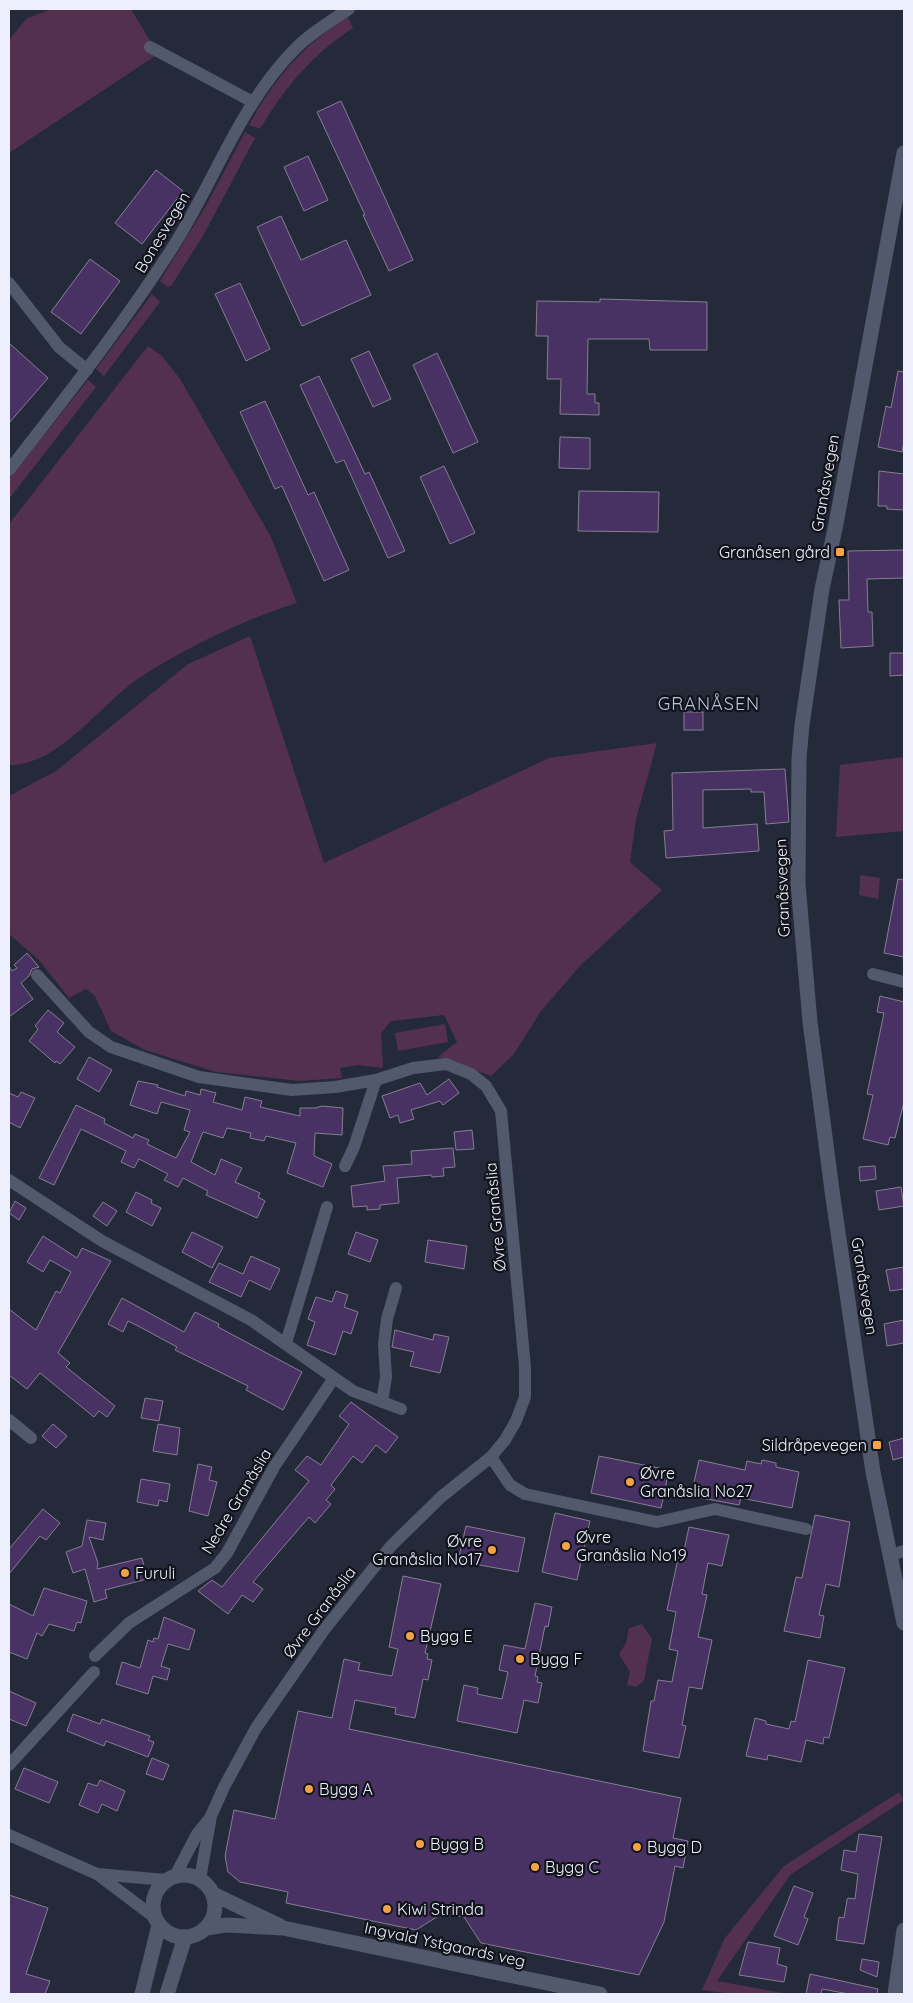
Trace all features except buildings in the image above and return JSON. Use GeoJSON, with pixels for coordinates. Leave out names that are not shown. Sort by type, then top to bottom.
{"type":"FeatureCollection","features":[{"type":"Feature","properties":{"kind":"street","name":"Bonesvegen"},"geometry":{"type":"LineString","coordinates":[[9,470],[150,283],[182,234],[253,102],[273,74],[297,47],[319,28],[349,9]]}},
{"type":"Feature","properties":{"kind":"street"},"geometry":{"type":"LineString","coordinates":[[150,47],[253,102]]}},
{"type":"Feature","properties":{"kind":"street","name":"Granåsvegen"},"geometry":{"type":"LineString","coordinates":[[904,153],[822,589],[802,725],[798,810],[799,902],[810,1022],[873,1472],[897,1553],[904,1623]]}},
{"type":"Feature","properties":{"kind":"street"},"geometry":{"type":"LineString","coordinates":[[9,282],[59,347],[86,370]]}},
{"type":"Feature","properties":{"kind":"street"},"geometry":{"type":"LineString","coordinates":[[873,974],[904,982]]}},
{"type":"Feature","properties":{"kind":"street","name":"Øvre Granåslia"},"geometry":{"type":"LineString","coordinates":[[37,975],[89,1032],[111,1047],[199,1077],[292,1090],[335,1087],[376,1080],[413,1068],[446,1064],[471,1074],[482,1083],[490,1091],[501,1111],[525,1398],[516,1422],[491,1457],[441,1497],[391,1546],[324,1630],[256,1728],[224,1787],[211,1816],[197,1834],[170,1878]]}},
{"type":"Feature","properties":{"kind":"street"},"geometry":{"type":"LineString","coordinates":[[345,1166],[354,1147],[376,1080]]}},
{"type":"Feature","properties":{"kind":"street"},"geometry":{"type":"LineString","coordinates":[[9,1180],[102,1241],[251,1320],[353,1391],[401,1409]]}},
{"type":"Feature","properties":{"kind":"street"},"geometry":{"type":"LineString","coordinates":[[286,1343],[327,1206]]}},
{"type":"Feature","properties":{"kind":"street"},"geometry":{"type":"LineString","coordinates":[[382,1402],[386,1376],[384,1344],[386,1327],[396,1288]]}},
{"type":"Feature","properties":{"kind":"street","name":"Nedre Granåslia"},"geometry":{"type":"LineString","coordinates":[[96,1656],[129,1623],[215,1568],[227,1554],[274,1467],[334,1378]]}},
{"type":"Feature","properties":{"kind":"street"},"geometry":{"type":"LineString","coordinates":[[9,1420],[31,1438]]}},
{"type":"Feature","properties":{"kind":"street"},"geometry":{"type":"LineString","coordinates":[[491,1457],[510,1485],[525,1494],[657,1522],[715,1510],[806,1529]]}},
{"type":"Feature","properties":{"kind":"street"},"geometry":{"type":"LineString","coordinates":[[9,1765],[94,1672]]}},
{"type":"Feature","properties":{"kind":"street","name":"Øvre Granåslia"},"geometry":{"type":"LineString","coordinates":[[200,1879],[211,1816]]}},
{"type":"Feature","properties":{"kind":"street"},"geometry":{"type":"LineString","coordinates":[[9,1835],[97,1874],[157,1921],[166,1932],[185,1938],[194,1936],[206,1928],[214,1916],[216,1906],[213,1894],[200,1879],[186,1874],[170,1878],[97,1874]]}},
{"type":"Feature","properties":{"kind":"street"},"geometry":{"type":"LineString","coordinates":[[142,1994],[157,1921],[154,1898],[158,1888],[170,1878]]}},
{"type":"Feature","properties":{"kind":"street","name":"Ingvald Ystgaards veg"},"geometry":{"type":"LineString","coordinates":[[213,1894],[283,1928]]}},
{"type":"Feature","properties":{"kind":"street","name":"Ingvald Ystgaards veg"},"geometry":{"type":"LineString","coordinates":[[206,1928],[226,1925],[283,1928],[600,1994]]}},
{"type":"Feature","properties":{"kind":"street"},"geometry":{"type":"LineString","coordinates":[[895,1994],[904,1930]]}},
{"type":"Feature","properties":{"kind":"street"},"geometry":{"type":"LineString","coordinates":[[167,1994],[185,1938]]}},
{"type":"Feature","properties":{"kind":"shaded area"},"geometry":{"type":"Polygon","coordinates":[[[52,9],[131,9],[158,54],[9,153],[9,40],[27,18],[52,9]]]}},
{"type":"Feature","properties":{"kind":"shaded area"},"geometry":{"type":"Polygon","coordinates":[[[348,17],[353,28],[325,49],[300,73],[260,129],[249,125],[268,94],[291,64],[318,38],[348,17]]]}},
{"type":"Feature","properties":{"kind":"shaded area"},"geometry":{"type":"Polygon","coordinates":[[[245,132],[255,138],[203,236],[171,286],[167,287],[160,281],[207,204],[245,132]]]}},
{"type":"Feature","properties":{"kind":"shaded area"},"geometry":{"type":"Polygon","coordinates":[[[152,294],[160,302],[104,376],[96,369],[152,294]]]}},
{"type":"Feature","properties":{"kind":"shaded area"},"geometry":{"type":"Polygon","coordinates":[[[148,346],[162,356],[180,379],[271,537],[297,603],[238,625],[182,653],[129,685],[63,744],[46,755],[28,763],[9,765],[9,524],[148,346]]]}},
{"type":"Feature","properties":{"kind":"shaded area"},"geometry":{"type":"Polygon","coordinates":[[[88,380],[96,387],[9,499],[9,479],[88,380]]]}},
{"type":"Feature","properties":{"kind":"shaded area"},"geometry":{"type":"Polygon","coordinates":[[[250,636],[324,863],[549,758],[657,743],[636,819],[630,862],[662,890],[581,965],[541,1011],[514,1054],[491,1076],[438,1057],[457,1042],[444,1015],[391,1021],[381,1033],[383,1068],[358,1065],[340,1068],[342,1078],[300,1081],[216,1072],[145,1050],[111,1031],[95,996],[86,989],[69,998],[38,959],[9,934],[9,796],[56,771],[188,664],[250,636]]]}},
{"type":"Feature","properties":{"kind":"shaded area"},"geometry":{"type":"Polygon","coordinates":[[[904,757],[904,831],[836,837],[840,765],[904,757]]]}},
{"type":"Feature","properties":{"kind":"shaded area"},"geometry":{"type":"Polygon","coordinates":[[[860,875],[880,878],[878,899],[859,895],[860,875]]]}},
{"type":"Feature","properties":{"kind":"shaded area"},"geometry":{"type":"Polygon","coordinates":[[[445,1024],[448,1042],[398,1051],[395,1033],[445,1024]]]}},
{"type":"Feature","properties":{"kind":"shaded area"},"geometry":{"type":"Polygon","coordinates":[[[642,1624],[652,1639],[644,1681],[636,1687],[627,1685],[630,1672],[619,1654],[626,1643],[629,1628],[642,1624]]]}},
{"type":"Feature","properties":{"kind":"shaded area"},"geometry":{"type":"Polygon","coordinates":[[[899,1792],[904,1800],[790,1875],[717,1981],[788,1994],[732,1994],[702,1990],[725,1938],[784,1866],[899,1792]]]}},
{"type":"Feature","properties":{"kind":"place","name":"Granåsen gård"},"geometry":{"type":"Point","coordinates":[840,552]}},
{"type":"Feature","properties":{"kind":"place","name":"Sildråpevegen"},"geometry":{"type":"Point","coordinates":[877,1445]}},
{"type":"Feature","properties":{"kind":"place","name":"Øvre Granåslia No27"},"geometry":{"type":"Point","coordinates":[630,1482]}},
{"type":"Feature","properties":{"kind":"place","name":"Øvre Granåslia No19"},"geometry":{"type":"Point","coordinates":[566,1546]}},
{"type":"Feature","properties":{"kind":"place","name":"Øvre Granåslia No17"},"geometry":{"type":"Point","coordinates":[492,1550]}},
{"type":"Feature","properties":{"kind":"place","name":"Furuli"},"geometry":{"type":"Point","coordinates":[125,1573]}},
{"type":"Feature","properties":{"kind":"place","name":"Bygg E"},"geometry":{"type":"Point","coordinates":[410,1636]}},
{"type":"Feature","properties":{"kind":"place","name":"Bygg F"},"geometry":{"type":"Point","coordinates":[520,1659]}},
{"type":"Feature","properties":{"kind":"place","name":"Bygg A"},"geometry":{"type":"Point","coordinates":[309,1789]}},
{"type":"Feature","properties":{"kind":"place","name":"Bygg B"},"geometry":{"type":"Point","coordinates":[420,1844]}},
{"type":"Feature","properties":{"kind":"place","name":"Bygg D"},"geometry":{"type":"Point","coordinates":[637,1847]}},
{"type":"Feature","properties":{"kind":"place","name":"Bygg C"},"geometry":{"type":"Point","coordinates":[535,1867]}},
{"type":"Feature","properties":{"kind":"place","name":"Kiwi Strinda"},"geometry":{"type":"Point","coordinates":[387,1909]}},
{"type":"Feature","properties":{"kind":"district","name":"GRANÅSEN"},"geometry":{"type":"Point","coordinates":[709,704]}}]}
